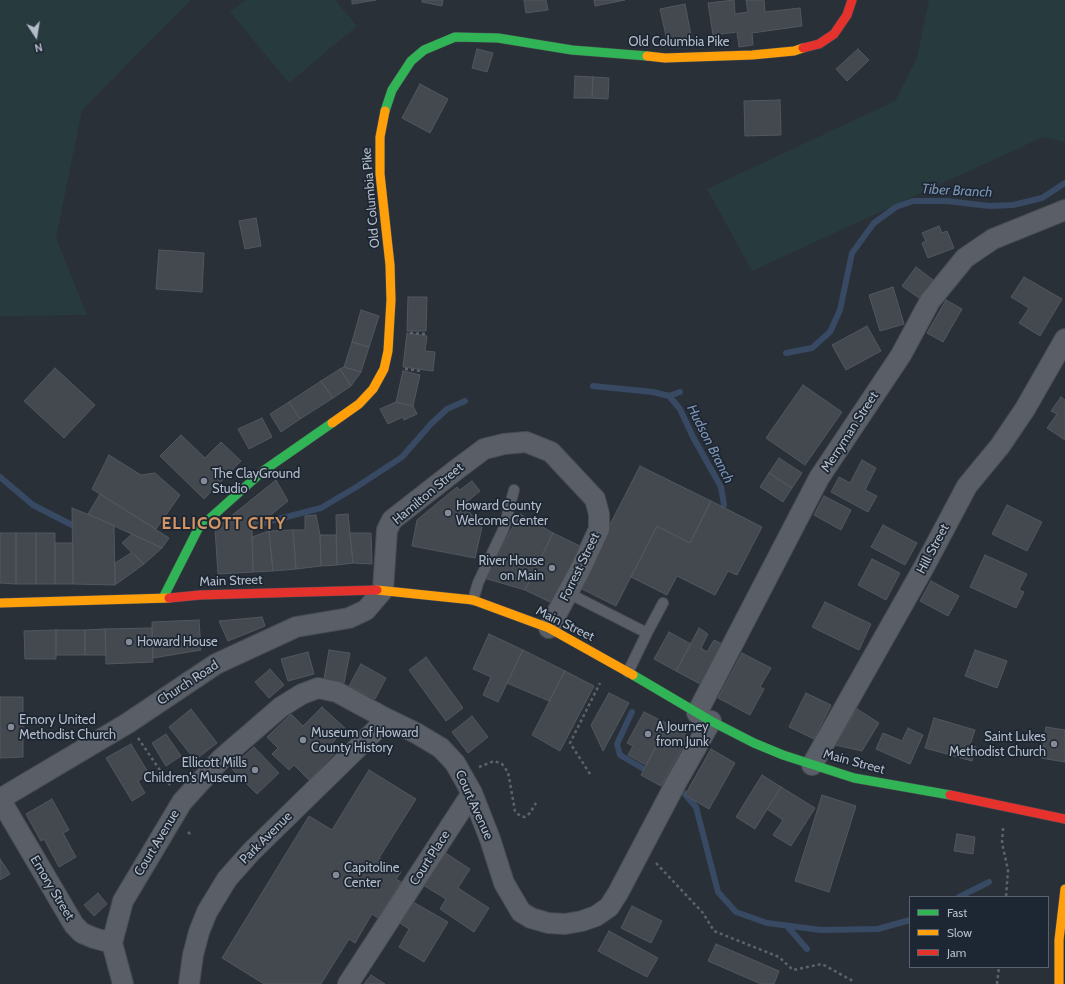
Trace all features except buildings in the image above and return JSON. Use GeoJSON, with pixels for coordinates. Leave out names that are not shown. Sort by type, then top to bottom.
{"type":"FeatureCollection","features":[{"type":"Feature","properties":{"kind":"main road","name":"Old Columbia Pike"},"geometry":{"type":"LineString","coordinates":[[163,598],[198,529],[218,509],[263,470],[359,404],[373,389],[384,369],[388,351],[391,300],[390,265],[380,174],[380,137],[386,108],[392,90],[411,61],[419,54],[424,50],[455,37],[498,38],[572,50],[665,58],[752,55],[794,51],[819,44],[834,34],[847,15],[852,0]]}},
{"type":"Feature","properties":{"kind":"main road","name":"Main Street"},"geometry":{"type":"LineString","coordinates":[[0,603],[163,598],[200,595],[383,590],[473,600],[549,628],[704,717],[754,743],[812,765],[854,778],[935,792],[1065,819]]}},
{"type":"Feature","properties":{"kind":"main road"},"geometry":{"type":"LineString","coordinates":[[1058,984],[1059,940],[1065,889]]}},
{"type":"Feature","properties":{"kind":"street","name":"Merryman Street"},"geometry":{"type":"LineString","coordinates":[[704,717],[819,478],[901,355],[930,301],[965,258],[993,240],[1065,210]]}},
{"type":"Feature","properties":{"kind":"street","name":"Hill Street"},"geometry":{"type":"LineString","coordinates":[[812,765],[924,567],[967,486],[1000,446],[1025,409],[1065,339]]}},
{"type":"Feature","properties":{"kind":"street","name":"Hamilton Street"},"geometry":{"type":"LineString","coordinates":[[383,590],[386,530],[392,520],[484,450],[504,444],[526,442]]}},
{"type":"Feature","properties":{"kind":"street","name":"Forrest Street"},"geometry":{"type":"LineString","coordinates":[[526,442],[551,452],[595,499],[599,514],[599,529],[549,628]]}},
{"type":"Feature","properties":{"kind":"street","name":"Church Road"},"geometry":{"type":"LineString","coordinates":[[0,799],[128,723],[216,664],[296,627],[349,618],[366,610],[383,590]]}},
{"type":"Feature","properties":{"kind":"street","name":"Court Avenue"},"geometry":{"type":"LineString","coordinates":[[112,943],[123,902],[182,802],[222,758],[281,707],[302,694],[318,688],[337,692],[387,719],[416,732],[441,748],[455,763],[472,793],[490,839],[504,883],[521,912],[531,918],[565,924],[582,921],[596,916],[609,907],[618,893],[677,781],[704,717]]}},
{"type":"Feature","properties":{"kind":"street","name":"Park Avenue"},"geometry":{"type":"LineString","coordinates":[[189,984],[193,956],[199,932],[207,912],[227,879],[251,852],[387,719]]}},
{"type":"Feature","properties":{"kind":"street","name":"Court Place"},"geometry":{"type":"LineString","coordinates":[[348,984],[472,793]]}},
{"type":"Feature","properties":{"kind":"street","name":"Emory Street"},"geometry":{"type":"LineString","coordinates":[[0,799],[74,925],[82,933],[112,943]]}},
{"type":"Feature","properties":{"kind":"street"},"geometry":{"type":"LineString","coordinates":[[112,943],[123,984]]}},
{"type":"Feature","properties":{"kind":"lane"},"geometry":{"type":"LineString","coordinates":[[473,600],[478,583],[504,528],[514,490]]}},
{"type":"Feature","properties":{"kind":"lane"},"geometry":{"type":"LineString","coordinates":[[568,593],[646,633]]}},
{"type":"Feature","properties":{"kind":"lane"},"geometry":{"type":"LineString","coordinates":[[628,672],[662,603]]}},
{"type":"Feature","properties":{"kind":"path"},"geometry":{"type":"LineString","coordinates":[[405,333],[425,334]]}},
{"type":"Feature","properties":{"kind":"path"},"geometry":{"type":"LineString","coordinates":[[400,369],[422,371]]}},
{"type":"Feature","properties":{"kind":"path"},"geometry":{"type":"LineString","coordinates":[[590,774],[570,742],[600,683]]}},
{"type":"Feature","properties":{"kind":"path"},"geometry":{"type":"LineString","coordinates":[[128,723],[182,802]]}},
{"type":"Feature","properties":{"kind":"path"},"geometry":{"type":"LineString","coordinates":[[476,768],[494,762],[502,764],[508,772],[515,811],[520,816],[525,817],[530,813],[536,803]]}},
{"type":"Feature","properties":{"kind":"path"},"geometry":{"type":"LineString","coordinates":[[1004,825],[1002,843],[1008,870],[1006,896]]}},
{"type":"Feature","properties":{"kind":"path"},"geometry":{"type":"LineString","coordinates":[[642,848],[703,913],[714,930],[779,957],[793,970],[822,964],[853,981]]}},
{"type":"Feature","properties":{"kind":"path"},"geometry":{"type":"LineString","coordinates":[[997,984],[999,968]]}},
{"type":"Feature","properties":{"kind":"green space"},"geometry":{"type":"Polygon","coordinates":[[[0,0],[191,0],[82,110],[56,238],[87,315],[0,316],[0,0]]]}},
{"type":"Feature","properties":{"kind":"green space"},"geometry":{"type":"Polygon","coordinates":[[[245,0],[335,0],[357,26],[289,83],[230,12],[245,0]]]}},
{"type":"Feature","properties":{"kind":"green space"},"geometry":{"type":"Polygon","coordinates":[[[929,0],[1065,0],[1065,142],[1043,137],[752,271],[707,189],[895,101],[917,58],[929,0]]]}},
{"type":"Feature","properties":{"kind":"waterway","name":"Tiber Branch"},"geometry":{"type":"LineString","coordinates":[[786,353],[812,348],[830,332],[840,310],[852,253],[874,223],[896,207],[913,201],[947,201],[989,206],[1013,205],[1042,198],[1065,183]]}},
{"type":"Feature","properties":{"kind":"waterway"},"geometry":{"type":"LineString","coordinates":[[593,386],[653,392],[669,396]]}},
{"type":"Feature","properties":{"kind":"waterway","name":"Tiber Branch"},"geometry":{"type":"LineString","coordinates":[[669,396],[680,392]]}},
{"type":"Feature","properties":{"kind":"waterway","name":"Hudson Branch"},"geometry":{"type":"LineString","coordinates":[[669,396],[680,409],[693,437],[721,487],[724,505]]}},
{"type":"Feature","properties":{"kind":"waterway"},"geometry":{"type":"LineString","coordinates":[[263,523],[321,508],[358,486],[402,457],[431,424],[447,409],[465,401]]}},
{"type":"Feature","properties":{"kind":"waterway"},"geometry":{"type":"LineString","coordinates":[[0,477],[33,505],[72,525]]}},
{"type":"Feature","properties":{"kind":"waterway","name":"Hudson Branch"},"geometry":{"type":"LineString","coordinates":[[632,712],[617,744],[620,755],[683,792],[696,807],[718,892],[736,912],[767,923],[821,930],[878,929],[909,920]]}},
{"type":"Feature","properties":{"kind":"waterway","name":"Hudson Branch"},"geometry":{"type":"LineString","coordinates":[[961,896],[989,882]]}},
{"type":"Feature","properties":{"kind":"waterway"},"geometry":{"type":"LineString","coordinates":[[787,926],[807,949]]}},
{"type":"Feature","properties":{"kind":"traffic: fast"},"geometry":{"type":"LineString","coordinates":[[385,111],[392,90],[411,61],[424,50],[455,37],[498,38],[572,50],[647,56]]}},
{"type":"Feature","properties":{"kind":"traffic: fast"},"geometry":{"type":"LineString","coordinates":[[163,598],[198,529],[263,471],[332,423]]}},
{"type":"Feature","properties":{"kind":"traffic: fast"},"geometry":{"type":"LineString","coordinates":[[633,675],[711,721],[754,743],[783,755],[854,778],[950,795]]}},
{"type":"Feature","properties":{"kind":"traffic: slow"},"geometry":{"type":"LineString","coordinates":[[647,56],[665,58],[752,55],[794,51],[803,48]]}},
{"type":"Feature","properties":{"kind":"traffic: slow"},"geometry":{"type":"LineString","coordinates":[[332,423],[359,404],[373,389],[384,369],[388,351],[391,300],[390,265],[380,174],[380,137],[385,111]]}},
{"type":"Feature","properties":{"kind":"traffic: slow"},"geometry":{"type":"LineString","coordinates":[[377,590],[473,600],[549,628],[633,675]]}},
{"type":"Feature","properties":{"kind":"traffic: slow"},"geometry":{"type":"LineString","coordinates":[[0,603],[169,598]]}},
{"type":"Feature","properties":{"kind":"traffic: slow"},"geometry":{"type":"LineString","coordinates":[[1059,984],[1059,940],[1065,889]]}},
{"type":"Feature","properties":{"kind":"traffic: jam"},"geometry":{"type":"LineString","coordinates":[[803,48],[819,44],[834,34],[847,15],[852,0]]}},
{"type":"Feature","properties":{"kind":"traffic: jam"},"geometry":{"type":"LineString","coordinates":[[169,598],[200,595],[377,590]]}},
{"type":"Feature","properties":{"kind":"traffic: jam"},"geometry":{"type":"LineString","coordinates":[[950,795],[1065,819]]}},
{"type":"Feature","properties":{"kind":"place","name":"The ClayGround Studio"},"geometry":{"type":"Point","coordinates":[204,481]}},
{"type":"Feature","properties":{"kind":"place","name":"Howard County Welcome Center"},"geometry":{"type":"Point","coordinates":[448,513]}},
{"type":"Feature","properties":{"kind":"place","name":"River House on Main"},"geometry":{"type":"Point","coordinates":[552,568]}},
{"type":"Feature","properties":{"kind":"place","name":"Howard House"},"geometry":{"type":"Point","coordinates":[129,642]}},
{"type":"Feature","properties":{"kind":"place","name":"Emory United Methodist Church"},"geometry":{"type":"Point","coordinates":[11,727]}},
{"type":"Feature","properties":{"kind":"place","name":"A Journey from Junk"},"geometry":{"type":"Point","coordinates":[648,734]}},
{"type":"Feature","properties":{"kind":"place","name":"Museum of Howard County History"},"geometry":{"type":"Point","coordinates":[303,740]}},
{"type":"Feature","properties":{"kind":"place","name":"Saint Lukes Methodist Church"},"geometry":{"type":"Point","coordinates":[1054,744]}},
{"type":"Feature","properties":{"kind":"place","name":"Ellicott Mills Children's Museum"},"geometry":{"type":"Point","coordinates":[255,770]}},
{"type":"Feature","properties":{"kind":"place","name":"Capitoline Center"},"geometry":{"type":"Point","coordinates":[336,875]}},
{"type":"Feature","properties":{"kind":"district","name":"ELLICOTT CITY"},"geometry":{"type":"Point","coordinates":[224,524]}}]}
